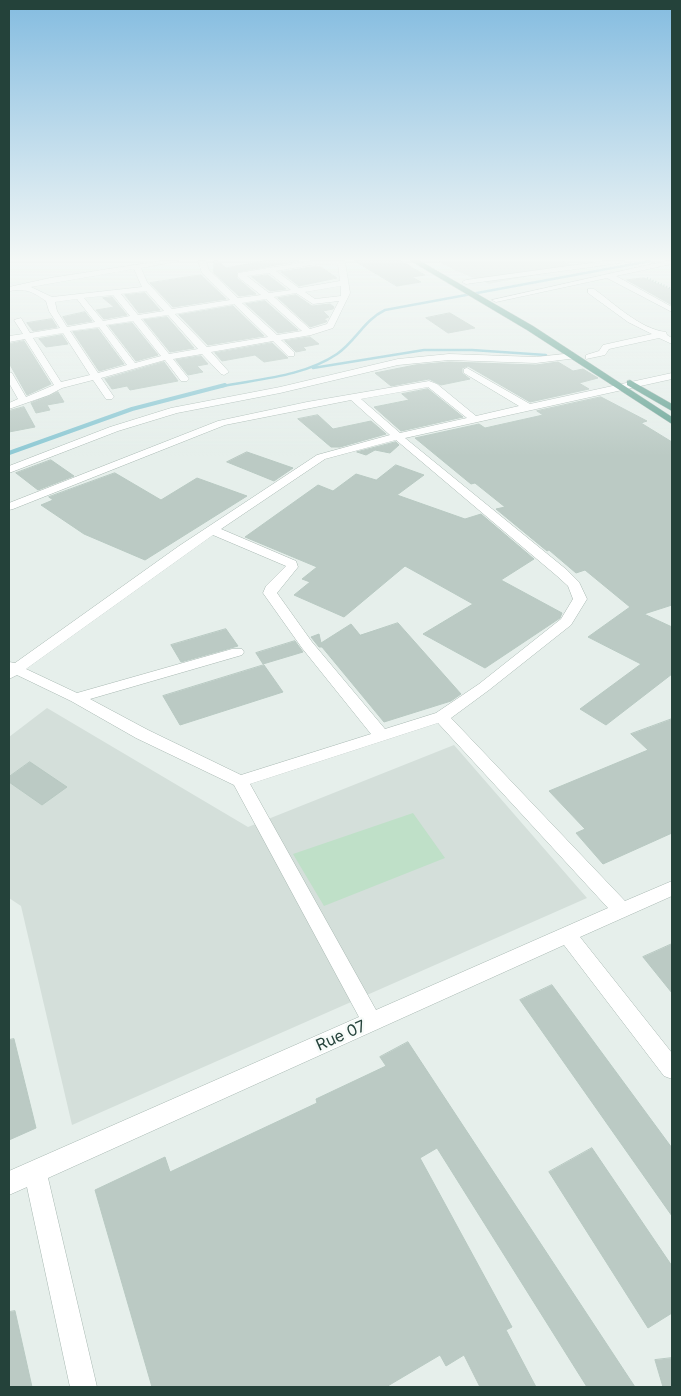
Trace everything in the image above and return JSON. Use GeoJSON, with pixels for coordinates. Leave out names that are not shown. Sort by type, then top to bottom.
{"type":"FeatureCollection","features":[{"type":"Feature","properties":{"kind":"main road"},"geometry":{"type":"LineString","coordinates":[[529,326],[672,422]]}},
{"type":"Feature","properties":{"kind":"main road"},"geometry":{"type":"LineString","coordinates":[[542,326],[672,408]]}},
{"type":"Feature","properties":{"kind":"street"},"geometry":{"type":"LineString","coordinates":[[22,326],[59,386]]}},
{"type":"Feature","properties":{"kind":"street"},"geometry":{"type":"LineString","coordinates":[[63,326],[109,397]]}},
{"type":"Feature","properties":{"kind":"street"},"geometry":{"type":"LineString","coordinates":[[9,339],[88,326]]}},
{"type":"Feature","properties":{"kind":"street"},"geometry":{"type":"LineString","coordinates":[[102,326],[133,366]]}},
{"type":"Feature","properties":{"kind":"street"},"geometry":{"type":"LineString","coordinates":[[143,326],[184,379]]}},
{"type":"Feature","properties":{"kind":"street"},"geometry":{"type":"LineString","coordinates":[[183,326],[224,372]]}},
{"type":"Feature","properties":{"kind":"street"},"geometry":{"type":"LineString","coordinates":[[262,326],[291,354]]}},
{"type":"Feature","properties":{"kind":"street"},"geometry":{"type":"LineString","coordinates":[[301,326],[308,332]]}},
{"type":"Feature","properties":{"kind":"street"},"geometry":{"type":"LineString","coordinates":[[9,406],[59,386],[167,357],[308,332],[329,326]]}},
{"type":"Feature","properties":{"kind":"street"},"geometry":{"type":"LineString","coordinates":[[643,326],[672,341]]}},
{"type":"Feature","properties":{"kind":"street"},"geometry":{"type":"LineString","coordinates":[[589,357],[602,353],[606,347],[672,332]]}},
{"type":"Feature","properties":{"kind":"street"},"geometry":{"type":"LineString","coordinates":[[9,470],[114,429],[175,410],[280,390],[398,362],[449,357],[536,360],[574,356]]}},
{"type":"Feature","properties":{"kind":"street"},"geometry":{"type":"LineString","coordinates":[[467,371],[529,408]]}},
{"type":"Feature","properties":{"kind":"street"},"geometry":{"type":"LineString","coordinates":[[9,375],[24,401]]}},
{"type":"Feature","properties":{"kind":"street"},"geometry":{"type":"LineString","coordinates":[[11,670],[100,606],[321,457],[398,436],[672,376]]}},
{"type":"Feature","properties":{"kind":"street"},"geometry":{"type":"LineString","coordinates":[[9,507],[222,423],[259,414],[429,384],[474,419]]}},
{"type":"Feature","properties":{"kind":"street"},"geometry":{"type":"LineString","coordinates":[[240,781],[441,717],[484,687],[566,622],[580,599],[574,584],[562,573],[353,397]]}},
{"type":"Feature","properties":{"kind":"street"},"geometry":{"type":"LineString","coordinates":[[212,530],[292,564],[292,567],[270,593],[307,645],[381,736]]}},
{"type":"Feature","properties":{"kind":"street"},"geometry":{"type":"LineString","coordinates":[[76,698],[237,652]]}},
{"type":"Feature","properties":{"kind":"street"},"geometry":{"type":"LineString","coordinates":[[11,670],[76,698],[142,734],[240,781],[372,1022]]}},
{"type":"Feature","properties":{"kind":"street"},"geometry":{"type":"LineString","coordinates":[[441,717],[622,910]]}},
{"type":"Feature","properties":{"kind":"street","name":"Rue 07"},"geometry":{"type":"LineString","coordinates":[[9,1183],[568,936],[672,888]]}},
{"type":"Feature","properties":{"kind":"street"},"geometry":{"type":"LineString","coordinates":[[568,936],[672,1069]]}},
{"type":"Feature","properties":{"kind":"street"},"geometry":{"type":"LineString","coordinates":[[35,1172],[84,1387]]}},
{"type":"Feature","properties":{"kind":"shaded area"},"geometry":{"type":"Polygon","coordinates":[[[47,708],[248,827],[454,745],[587,898],[72,1125],[21,906],[9,898],[9,737],[47,708]]]}},
{"type":"Feature","properties":{"kind":"green space"},"geometry":{"type":"Polygon","coordinates":[[[413,813],[445,858],[324,906],[293,854],[413,813]]]}},
{"type":"Feature","properties":{"kind":"building"},"geometry":{"type":"Polygon","coordinates":[[[29,326],[57,327],[33,331],[29,326]]]}},
{"type":"Feature","properties":{"kind":"building"},"geometry":{"type":"Polygon","coordinates":[[[109,326],[135,326],[158,355],[136,361],[109,326]]]}},
{"type":"Feature","properties":{"kind":"building"},"geometry":{"type":"Polygon","coordinates":[[[149,326],[175,326],[194,348],[170,352],[149,326]]]}},
{"type":"Feature","properties":{"kind":"building"},"geometry":{"type":"Polygon","coordinates":[[[190,326],[254,326],[264,336],[208,345],[190,326]]]}},
{"type":"Feature","properties":{"kind":"building"},"geometry":{"type":"Polygon","coordinates":[[[270,326],[294,326],[298,330],[278,333],[270,326]]]}},
{"type":"Feature","properties":{"kind":"building"},"geometry":{"type":"Polygon","coordinates":[[[438,326],[472,326],[475,328],[448,333],[438,326]]]}},
{"type":"Feature","properties":{"kind":"building"},"geometry":{"type":"Polygon","coordinates":[[[98,329],[124,364],[99,371],[73,332],[98,329]]]}},
{"type":"Feature","properties":{"kind":"building"},"geometry":{"type":"Polygon","coordinates":[[[62,335],[68,344],[46,347],[39,339],[62,335]]]}},
{"type":"Feature","properties":{"kind":"building"},"geometry":{"type":"Polygon","coordinates":[[[310,337],[319,344],[303,347],[306,350],[296,352],[285,341],[310,337]]]}},
{"type":"Feature","properties":{"kind":"building"},"geometry":{"type":"Polygon","coordinates":[[[24,341],[51,384],[27,395],[9,363],[9,344],[24,341]]]}},
{"type":"Feature","properties":{"kind":"building"},"geometry":{"type":"Polygon","coordinates":[[[272,343],[288,358],[264,362],[255,355],[222,361],[215,353],[272,343]]]}},
{"type":"Feature","properties":{"kind":"building"},"geometry":{"type":"Polygon","coordinates":[[[201,356],[208,364],[197,366],[203,372],[188,375],[176,360],[201,356]]]}},
{"type":"Feature","properties":{"kind":"building"},"geometry":{"type":"Polygon","coordinates":[[[164,362],[178,381],[130,390],[127,386],[112,389],[105,379],[164,362]]]}},
{"type":"Feature","properties":{"kind":"building"},"geometry":{"type":"Polygon","coordinates":[[[449,362],[536,365],[558,362],[573,371],[583,369],[598,378],[579,383],[589,389],[530,402],[468,366],[462,368],[462,373],[470,379],[441,385],[429,379],[391,386],[375,373],[415,365],[449,362]]]}},
{"type":"Feature","properties":{"kind":"building"},"geometry":{"type":"Polygon","coordinates":[[[428,389],[463,417],[401,431],[374,407],[409,400],[402,394],[428,389]]]}},
{"type":"Feature","properties":{"kind":"building"},"geometry":{"type":"Polygon","coordinates":[[[58,392],[64,402],[47,405],[50,410],[36,413],[31,403],[58,392]]]}},
{"type":"Feature","properties":{"kind":"building"},"geometry":{"type":"Polygon","coordinates":[[[601,397],[647,421],[641,423],[672,442],[672,605],[644,614],[672,627],[672,674],[606,725],[580,709],[641,664],[588,637],[630,607],[585,570],[576,573],[549,550],[547,551],[496,509],[505,507],[475,483],[471,484],[415,438],[479,424],[485,428],[543,415],[537,411],[601,397]]]}},
{"type":"Feature","properties":{"kind":"building"},"geometry":{"type":"Polygon","coordinates":[[[24,407],[35,427],[9,432],[9,411],[24,407]]]}},
{"type":"Feature","properties":{"kind":"building"},"geometry":{"type":"Polygon","coordinates":[[[318,415],[333,429],[371,421],[386,434],[340,447],[331,447],[298,419],[318,415]]]}},
{"type":"Feature","properties":{"kind":"building"},"geometry":{"type":"Polygon","coordinates":[[[396,442],[399,445],[390,453],[375,450],[366,455],[357,452],[396,442]]]}},
{"type":"Feature","properties":{"kind":"building"},"geometry":{"type":"Polygon","coordinates":[[[247,452],[293,468],[274,481],[227,462],[247,452]]]}},
{"type":"Feature","properties":{"kind":"building"},"geometry":{"type":"Polygon","coordinates":[[[51,460],[74,476],[38,490],[16,473],[51,460]]]}},
{"type":"Feature","properties":{"kind":"building"},"geometry":{"type":"Polygon","coordinates":[[[396,465],[424,475],[397,495],[465,519],[481,514],[534,559],[501,580],[562,613],[560,618],[485,668],[423,634],[473,604],[405,566],[344,617],[294,595],[310,582],[302,579],[317,567],[245,537],[318,485],[333,491],[356,474],[376,480],[396,465]]]}},
{"type":"Feature","properties":{"kind":"building"},"geometry":{"type":"Polygon","coordinates":[[[115,473],[161,500],[197,478],[247,496],[145,560],[84,534],[41,505],[53,500],[49,497],[115,473]]]}},
{"type":"Feature","properties":{"kind":"building"},"geometry":{"type":"Polygon","coordinates":[[[398,623],[461,694],[451,701],[384,722],[322,647],[319,647],[311,637],[319,634],[321,643],[351,624],[360,635],[398,623]]]}},
{"type":"Feature","properties":{"kind":"building"},"geometry":{"type":"Polygon","coordinates":[[[226,629],[238,646],[181,662],[171,645],[226,629]]]}},
{"type":"Feature","properties":{"kind":"building"},"geometry":{"type":"Polygon","coordinates":[[[295,641],[303,652],[263,664],[256,653],[295,641]]]}},
{"type":"Feature","properties":{"kind":"building"},"geometry":{"type":"Polygon","coordinates":[[[264,665],[283,692],[180,725],[163,696],[264,665]]]}},
{"type":"Feature","properties":{"kind":"building"},"geometry":{"type":"Polygon","coordinates":[[[672,719],[672,833],[603,864],[576,833],[585,829],[549,791],[648,750],[631,734],[672,719]]]}},
{"type":"Feature","properties":{"kind":"building"},"geometry":{"type":"Polygon","coordinates":[[[30,762],[67,787],[42,805],[9,782],[9,777],[30,762]]]}},
{"type":"Feature","properties":{"kind":"building"},"geometry":{"type":"Polygon","coordinates":[[[672,944],[672,993],[643,957],[672,944]]]}},
{"type":"Feature","properties":{"kind":"building"},"geometry":{"type":"Polygon","coordinates":[[[552,985],[672,1148],[672,1216],[520,1000],[552,985]]]}},
{"type":"Feature","properties":{"kind":"building"},"geometry":{"type":"Polygon","coordinates":[[[14,1039],[36,1128],[9,1140],[9,1040],[14,1039]]]}},
{"type":"Feature","properties":{"kind":"building"},"geometry":{"type":"Polygon","coordinates":[[[408,1042],[635,1387],[587,1387],[437,1148],[420,1158],[512,1327],[506,1330],[536,1387],[480,1387],[464,1355],[446,1366],[440,1355],[386,1387],[152,1387],[95,1190],[165,1157],[170,1172],[317,1103],[316,1099],[386,1066],[380,1057],[408,1042]]]}},
{"type":"Feature","properties":{"kind":"building"},"geometry":{"type":"Polygon","coordinates":[[[592,1148],[672,1266],[672,1313],[648,1328],[549,1172],[592,1148]]]}},
{"type":"Feature","properties":{"kind":"building"},"geometry":{"type":"Polygon","coordinates":[[[15,1311],[32,1387],[9,1387],[9,1312],[15,1311]]]}},
{"type":"Feature","properties":{"kind":"building"},"geometry":{"type":"Polygon","coordinates":[[[672,1358],[672,1387],[663,1387],[655,1360],[672,1358]]]}},
{"type":"Feature","properties":{"kind":"waterway"},"geometry":{"type":"LineString","coordinates":[[218,387],[279,376],[310,368],[324,362],[344,349],[365,326]]}},
{"type":"Feature","properties":{"kind":"waterway"},"geometry":{"type":"LineString","coordinates":[[313,368],[424,350],[472,350],[546,355]]}},
{"type":"Feature","properties":{"kind":"waterway"},"geometry":{"type":"LineString","coordinates":[[9,453],[132,409],[225,385]]}}]}
